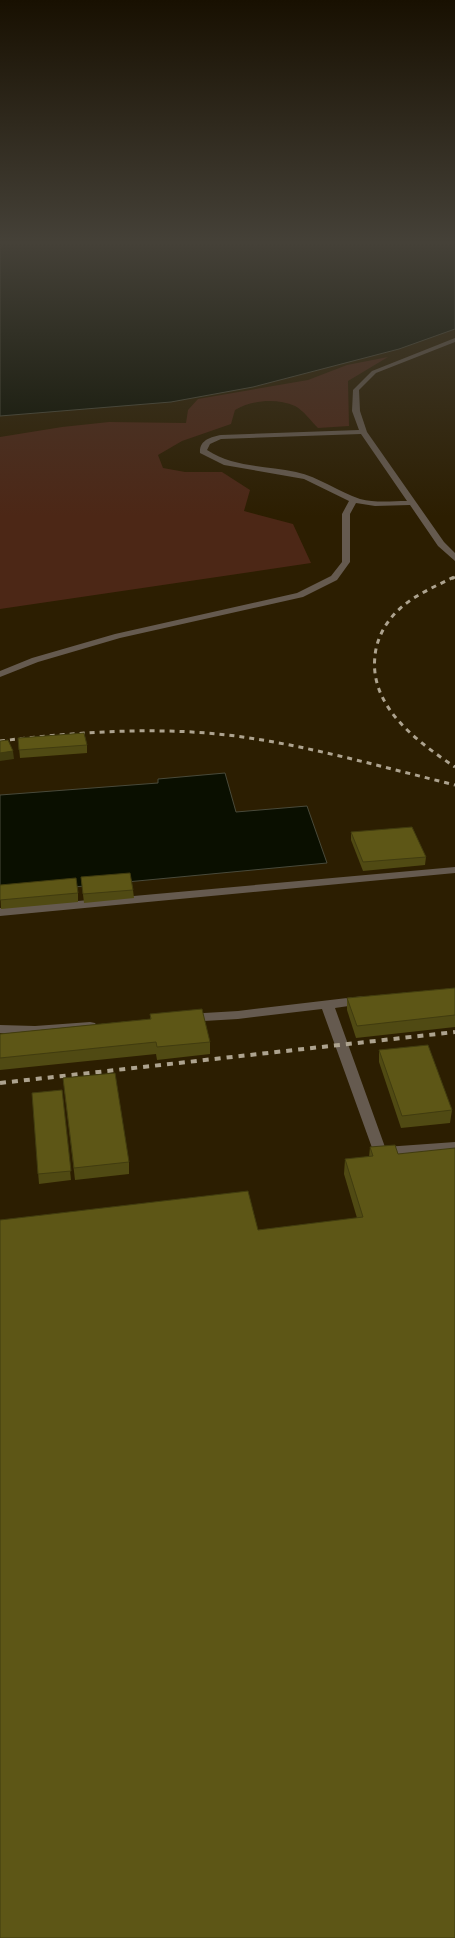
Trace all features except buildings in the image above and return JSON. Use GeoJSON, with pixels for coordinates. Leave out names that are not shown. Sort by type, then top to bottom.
{"type":"FeatureCollection","features":[{"type":"Feature","properties":{"kind":"lane"},"geometry":{"type":"LineString","coordinates":[[455,340],[374,372],[356,390],[356,411],[363,432],[441,544],[455,558]]}},
{"type":"Feature","properties":{"kind":"lane"},"geometry":{"type":"LineString","coordinates":[[363,432],[221,437],[209,440],[204,446],[204,451],[213,458],[307,478],[363,502],[413,503]]}},
{"type":"Feature","properties":{"kind":"lane"},"geometry":{"type":"LineString","coordinates":[[0,674],[35,660],[118,636],[300,595],[334,578],[346,562],[346,514],[354,499]]}},
{"type":"Feature","properties":{"kind":"lane"},"geometry":{"type":"LineString","coordinates":[[441,544],[455,543]]}},
{"type":"Feature","properties":{"kind":"lane"},"geometry":{"type":"LineString","coordinates":[[0,912],[455,870]]}},
{"type":"Feature","properties":{"kind":"lane"},"geometry":{"type":"LineString","coordinates":[[170,1020],[238,1015],[376,998]]}},
{"type":"Feature","properties":{"kind":"lane"},"geometry":{"type":"LineString","coordinates":[[327,1004],[380,1152],[455,1147]]}},
{"type":"Feature","properties":{"kind":"lane"},"geometry":{"type":"LineString","coordinates":[[0,1029],[35,1030],[103,1025]]}},
{"type":"Feature","properties":{"kind":"shaded area"},"geometry":{"type":"Polygon","coordinates":[[[0,334],[440,334],[399,349],[253,387],[171,402],[0,416],[0,334]]]}},
{"type":"Feature","properties":{"kind":"shaded area"},"geometry":{"type":"Polygon","coordinates":[[[388,357],[348,381],[349,426],[318,428],[298,408],[288,403],[256,402],[235,410],[231,424],[182,441],[158,455],[163,468],[185,472],[222,472],[250,490],[244,511],[293,524],[311,563],[0,609],[0,437],[109,422],[186,423],[188,410],[198,399],[308,380],[347,365],[388,357]]]}},
{"type":"Feature","properties":{"kind":"shaded area"},"geometry":{"type":"Polygon","coordinates":[[[225,773],[236,812],[307,806],[327,863],[0,894],[0,795],[158,783],[158,779],[225,773]]]}},
{"type":"Feature","properties":{"kind":"railway"},"geometry":{"type":"LineString","coordinates":[[454,577],[420,594],[397,611],[388,622],[378,641],[375,656],[375,674],[380,691],[388,707],[399,721],[426,746],[455,767]]}},
{"type":"Feature","properties":{"kind":"railway"},"geometry":{"type":"LineString","coordinates":[[0,741],[118,731],[206,733],[291,745],[455,785]]}},
{"type":"Feature","properties":{"kind":"railway"},"geometry":{"type":"LineString","coordinates":[[0,1083],[455,1032]]}}]}
